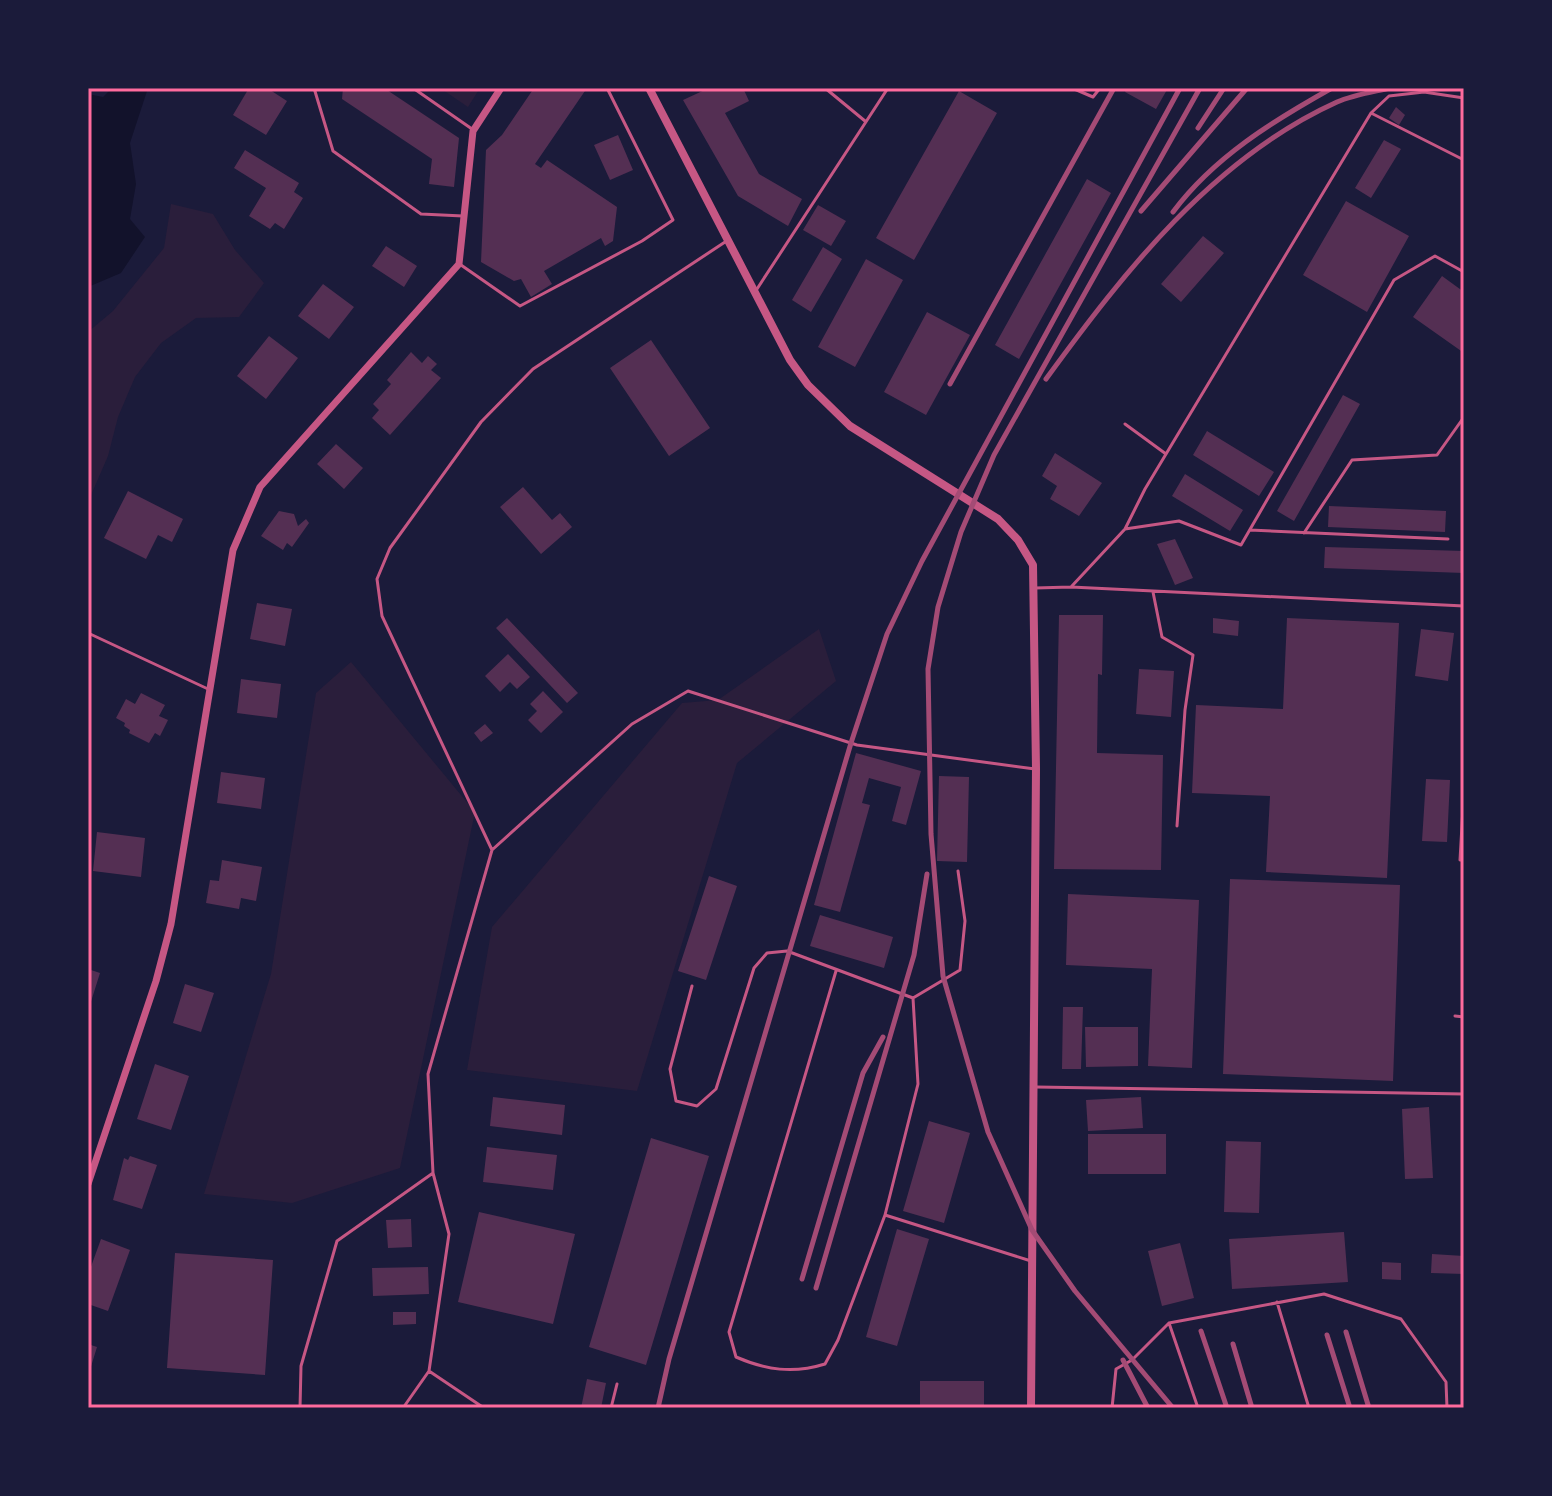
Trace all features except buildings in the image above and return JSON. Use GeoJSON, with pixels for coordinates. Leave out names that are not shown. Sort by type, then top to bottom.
{"type":"FeatureCollection","features":[{"type":"Feature","properties":{"kind":"street"},"geometry":{"type":"LineString","coordinates":[[88,1184],[156,981],[171,924],[233,550],[260,487],[459,264],[473,131],[501,88]]}},
{"type":"Feature","properties":{"kind":"street"},"geometry":{"type":"LineString","coordinates":[[649,88],[790,360],[808,385],[850,426],[998,519],[1018,540],[1033,565],[1036,769],[1031,1408]]}},
{"type":"Feature","properties":{"kind":"lane"},"geometry":{"type":"LineString","coordinates":[[314,88],[333,151],[421,214],[465,216]]}},
{"type":"Feature","properties":{"kind":"lane"},"geometry":{"type":"LineString","coordinates":[[413,88],[473,131]]}},
{"type":"Feature","properties":{"kind":"lane"},"geometry":{"type":"LineString","coordinates":[[459,264],[520,306],[642,241],[673,220],[607,88]]}},
{"type":"Feature","properties":{"kind":"lane"},"geometry":{"type":"LineString","coordinates":[[825,88],[866,121]]}},
{"type":"Feature","properties":{"kind":"lane"},"geometry":{"type":"LineString","coordinates":[[755,292],[888,88]]}},
{"type":"Feature","properties":{"kind":"lane"},"geometry":{"type":"LineString","coordinates":[[1072,88],[1093,97],[1100,88]]}},
{"type":"Feature","properties":{"kind":"lane"},"geometry":{"type":"LineString","coordinates":[[1071,587],[1125,529],[1166,454],[1371,113],[1389,96],[1424,92],[1464,98]]}},
{"type":"Feature","properties":{"kind":"lane"},"geometry":{"type":"LineString","coordinates":[[1371,113],[1464,160]]}},
{"type":"Feature","properties":{"kind":"lane"},"geometry":{"type":"LineString","coordinates":[[492,850],[382,616],[377,579],[390,548],[481,422],[533,369],[728,239]]}},
{"type":"Feature","properties":{"kind":"lane"},"geometry":{"type":"LineString","coordinates":[[1125,529],[1179,521],[1241,545],[1394,280],[1435,256],[1464,272]]}},
{"type":"Feature","properties":{"kind":"lane"},"geometry":{"type":"LineString","coordinates":[[1304,533],[1352,460],[1437,455],[1464,417]]}},
{"type":"Feature","properties":{"kind":"lane"},"geometry":{"type":"LineString","coordinates":[[1125,424],[1166,454]]}},
{"type":"Feature","properties":{"kind":"lane"},"geometry":{"type":"LineString","coordinates":[[1250,530],[1448,539]]}},
{"type":"Feature","properties":{"kind":"lane"},"geometry":{"type":"LineString","coordinates":[[1035,588],[1071,587],[1464,606]]}},
{"type":"Feature","properties":{"kind":"lane"},"geometry":{"type":"LineString","coordinates":[[1153,592],[1162,637],[1193,655],[1185,710],[1177,826]]}},
{"type":"Feature","properties":{"kind":"lane"},"geometry":{"type":"LineString","coordinates":[[88,633],[208,689]]}},
{"type":"Feature","properties":{"kind":"lane"},"geometry":{"type":"LineString","coordinates":[[403,1408],[429,1371],[449,1234],[433,1173],[428,1074],[492,850],[632,724],[688,691],[857,745],[1036,769]]}},
{"type":"Feature","properties":{"kind":"lane"},"geometry":{"type":"LineString","coordinates":[[1464,790],[1460,860],[1464,860]]}},
{"type":"Feature","properties":{"kind":"lane"},"geometry":{"type":"LineString","coordinates":[[913,998],[960,970],[965,921],[958,871]]}},
{"type":"Feature","properties":{"kind":"lane"},"geometry":{"type":"LineString","coordinates":[[692,986],[670,1069],[676,1101],[697,1106],[716,1089],[754,968],[767,953],[787,951],[913,998]]}},
{"type":"Feature","properties":{"kind":"lane"},"geometry":{"type":"LineString","coordinates":[[836,970],[729,1332],[736,1357],[761,1368],[802,1371],[825,1364],[838,1340],[885,1215],[918,1084],[913,998]]}},
{"type":"Feature","properties":{"kind":"lane"},"geometry":{"type":"LineString","coordinates":[[1455,1016],[1464,1017]]}},
{"type":"Feature","properties":{"kind":"lane"},"geometry":{"type":"LineString","coordinates":[[1032,1087],[1464,1094]]}},
{"type":"Feature","properties":{"kind":"lane"},"geometry":{"type":"LineString","coordinates":[[300,1408],[301,1366],[337,1241],[433,1173]]}},
{"type":"Feature","properties":{"kind":"lane"},"geometry":{"type":"LineString","coordinates":[[885,1215],[1031,1261]]}},
{"type":"Feature","properties":{"kind":"lane"},"geometry":{"type":"LineString","coordinates":[[1112,1408],[1116,1369],[1132,1360],[1169,1323],[1324,1294],[1401,1319],[1446,1382],[1447,1408]]}},
{"type":"Feature","properties":{"kind":"lane"},"geometry":{"type":"LineString","coordinates":[[1277,1302],[1309,1408]]}},
{"type":"Feature","properties":{"kind":"lane"},"geometry":{"type":"LineString","coordinates":[[1169,1323],[1198,1408]]}},
{"type":"Feature","properties":{"kind":"lane"},"geometry":{"type":"LineString","coordinates":[[429,1371],[484,1408]]}},
{"type":"Feature","properties":{"kind":"lane"},"geometry":{"type":"LineString","coordinates":[[611,1408],[617,1384]]}},
{"type":"Feature","properties":{"kind":"shaded area"},"geometry":{"type":"Polygon","coordinates":[[[112,88],[148,88],[130,143],[136,184],[130,219],[145,237],[121,273],[88,287],[88,94],[103,97],[112,88]]]}},
{"type":"Feature","properties":{"kind":"shaded area"},"geometry":{"type":"Polygon","coordinates":[[[480,88],[468,107],[443,90],[480,88]]]}},
{"type":"Feature","properties":{"kind":"shaded area"},"geometry":{"type":"Polygon","coordinates":[[[171,204],[213,214],[235,250],[264,283],[239,317],[196,318],[161,343],[135,377],[118,417],[108,456],[88,502],[88,332],[113,311],[164,248],[171,204]]]}},
{"type":"Feature","properties":{"kind":"shaded area"},"geometry":{"type":"Polygon","coordinates":[[[819,629],[836,681],[737,763],[637,1091],[467,1070],[492,927],[682,703],[718,700],[819,629]]]}},
{"type":"Feature","properties":{"kind":"shaded area"},"geometry":{"type":"Polygon","coordinates":[[[351,662],[475,812],[400,1168],[292,1203],[204,1194],[271,974],[316,693],[351,662]]]}},
{"type":"Feature","properties":{"kind":"railway"},"geometry":{"type":"LineString","coordinates":[[950,384],[1114,88]]}},
{"type":"Feature","properties":{"kind":"railway"},"geometry":{"type":"LineString","coordinates":[[658,1408],[669,1359],[851,743],[887,634],[922,561],[1180,88]]}},
{"type":"Feature","properties":{"kind":"railway"},"geometry":{"type":"LineString","coordinates":[[1173,1408],[1075,1291],[1032,1230],[988,1132],[943,976],[931,834],[928,669],[938,607],[961,532],[994,455],[1200,88]]}},
{"type":"Feature","properties":{"kind":"railway"},"geometry":{"type":"LineString","coordinates":[[1198,128],[1224,88]]}},
{"type":"Feature","properties":{"kind":"railway"},"geometry":{"type":"LineString","coordinates":[[1141,211],[1247,88]]}},
{"type":"Feature","properties":{"kind":"railway"},"geometry":{"type":"LineString","coordinates":[[1173,212],[1226,157],[1267,127],[1332,88]]}},
{"type":"Feature","properties":{"kind":"railway"},"geometry":{"type":"LineString","coordinates":[[1046,379],[1140,259],[1211,186],[1250,154],[1292,126],[1337,102],[1390,88]]}},
{"type":"Feature","properties":{"kind":"railway"},"geometry":{"type":"LineString","coordinates":[[816,1288],[914,955],[927,874]]}},
{"type":"Feature","properties":{"kind":"railway"},"geometry":{"type":"LineString","coordinates":[[802,1279],[863,1073],[883,1037]]}},
{"type":"Feature","properties":{"kind":"railway"},"geometry":{"type":"LineString","coordinates":[[1201,1331],[1227,1408]]}},
{"type":"Feature","properties":{"kind":"railway"},"geometry":{"type":"LineString","coordinates":[[1346,1332],[1369,1408]]}},
{"type":"Feature","properties":{"kind":"railway"},"geometry":{"type":"LineString","coordinates":[[1327,1335],[1350,1408]]}},
{"type":"Feature","properties":{"kind":"railway"},"geometry":{"type":"LineString","coordinates":[[1233,1344],[1252,1408]]}},
{"type":"Feature","properties":{"kind":"railway"},"geometry":{"type":"LineString","coordinates":[[1123,1360],[1148,1408]]}}]}
